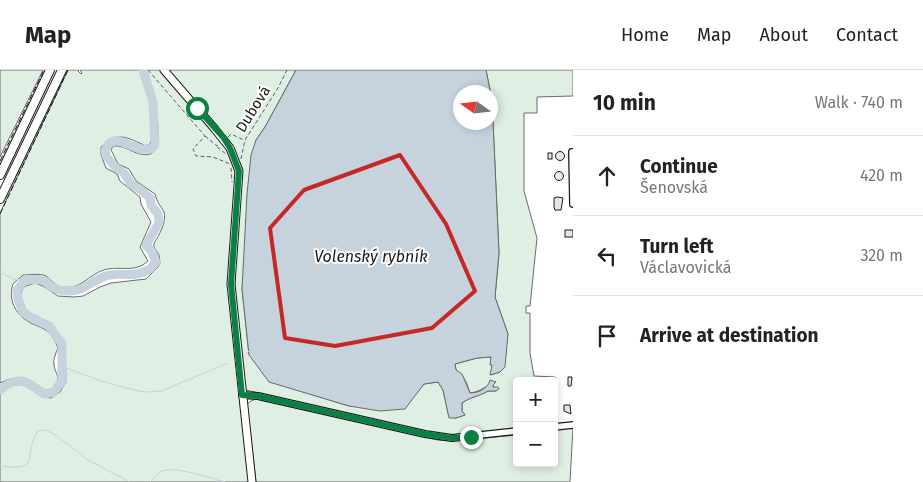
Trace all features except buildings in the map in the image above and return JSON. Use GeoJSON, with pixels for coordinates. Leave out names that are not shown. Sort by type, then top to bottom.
{"type":"FeatureCollection","features":[{"type":"Feature","properties":{"kind":"highway"},"geometry":{"type":"LineString","coordinates":[[0,175],[50,70]]}},
{"type":"Feature","properties":{"kind":"highway"},"geometry":{"type":"LineString","coordinates":[[0,199],[62,70]]}},
{"type":"Feature","properties":{"kind":"main road"},"geometry":{"type":"LineString","coordinates":[[164,70],[214,128],[231,151],[239,171],[231,284],[252,481]]}},
{"type":"Feature","properties":{"kind":"street"},"geometry":{"type":"LineString","coordinates":[[572,152],[573,204]]}},
{"type":"Feature","properties":{"kind":"street"},"geometry":{"type":"LineString","coordinates":[[242,395],[258,396],[425,434],[452,438],[513,432]]}},
{"type":"Feature","properties":{"kind":"street"},"geometry":{"type":"LineString","coordinates":[[558,427],[573,425]]}},
{"type":"Feature","properties":{"kind":"path"},"geometry":{"type":"LineString","coordinates":[[148,70],[205,136],[193,149],[196,156],[213,157],[231,166]]}},
{"type":"Feature","properties":{"kind":"path","name":"Dubová"},"geometry":{"type":"LineString","coordinates":[[241,160],[245,140],[288,70]]}},
{"type":"Feature","properties":{"kind":"path"},"geometry":{"type":"LineString","coordinates":[[217,146],[228,156],[231,151]]}},
{"type":"Feature","properties":{"kind":"highlighted area"},"geometry":{"type":"Polygon","coordinates":[[[400,155],[446,224],[475,291],[432,328],[335,346],[285,338],[270,228],[304,190],[400,155]]]}},
{"type":"Feature","properties":{"kind":"green space"},"geometry":{"type":"Polygon","coordinates":[[[0,70],[43,70],[0,157],[0,70]]]}},
{"type":"Feature","properties":{"kind":"green space"},"geometry":{"type":"Polygon","coordinates":[[[68,70],[79,70],[81,74],[80,70],[142,70],[150,96],[152,138],[150,144],[146,146],[128,138],[118,137],[101,147],[101,155],[106,168],[117,174],[120,181],[140,197],[141,204],[151,222],[140,247],[148,261],[143,265],[132,268],[104,270],[79,284],[69,287],[55,284],[46,276],[38,274],[23,275],[13,284],[11,295],[16,310],[24,319],[49,333],[58,348],[54,363],[58,377],[57,381],[53,389],[45,390],[28,379],[19,377],[0,383],[0,213],[68,70]]]}},
{"type":"Feature","properties":{"kind":"green space"},"geometry":{"type":"Polygon","coordinates":[[[144,70],[159,70],[226,147],[235,169],[235,200],[229,264],[229,291],[249,482],[0,482],[0,394],[10,386],[23,384],[42,397],[51,398],[60,392],[66,382],[65,343],[51,323],[30,313],[25,308],[21,297],[22,290],[26,286],[35,283],[58,296],[83,296],[111,283],[146,279],[160,263],[154,243],[163,224],[164,212],[155,194],[136,181],[129,169],[118,164],[111,150],[113,146],[118,146],[145,155],[150,154],[156,149],[158,128],[144,70]]]}},
{"type":"Feature","properties":{"kind":"green space"},"geometry":{"type":"Polygon","coordinates":[[[168,70],[296,70],[256,140],[242,289],[249,354],[269,381],[349,406],[417,392],[424,384],[438,382],[443,390],[449,417],[456,418],[465,415],[462,411],[462,403],[488,391],[496,391],[493,385],[496,382],[470,393],[467,383],[456,370],[455,364],[477,358],[491,357],[491,375],[500,372],[508,334],[495,297],[499,253],[493,130],[498,130],[498,85],[489,85],[486,70],[573,70],[573,96],[537,97],[537,113],[524,113],[524,191],[537,238],[530,306],[526,306],[526,313],[530,313],[530,353],[534,376],[555,377],[513,377],[513,429],[449,435],[428,432],[246,390],[242,377],[235,304],[235,262],[242,168],[229,140],[168,70]]]}},
{"type":"Feature","properties":{"kind":"green space"},"geometry":{"type":"Polygon","coordinates":[[[256,399],[438,440],[453,441],[513,435],[513,467],[558,467],[558,429],[573,427],[570,482],[256,482],[247,404],[256,399]]]}},
{"type":"Feature","properties":{"kind":"water","name":"Volenský rybník"},"geometry":{"type":"Polygon","coordinates":[[[296,70],[486,70],[489,85],[453,85],[453,130],[493,130],[499,253],[495,297],[508,334],[505,367],[500,372],[490,375],[491,357],[477,358],[455,364],[456,370],[462,374],[470,393],[482,390],[490,380],[496,382],[493,387],[498,387],[499,389],[488,391],[465,401],[462,403],[462,411],[465,415],[449,418],[443,390],[438,382],[424,384],[405,409],[380,411],[349,406],[269,382],[249,355],[242,289],[247,194],[251,155],[256,140],[296,70]]]}},
{"type":"Feature","properties":{"kind":"waterway"},"geometry":{"type":"LineString","coordinates":[[0,390],[12,382],[18,381],[28,383],[44,394],[54,392],[62,381],[62,344],[49,326],[23,312],[18,299],[17,290],[25,280],[45,281],[56,289],[74,291],[105,276],[143,272],[150,269],[156,262],[152,252],[146,245],[159,223],[158,214],[151,205],[150,198],[131,184],[124,173],[115,167],[106,156],[105,151],[111,142],[117,140],[140,149],[151,149],[155,145],[153,102],[143,70]]}},
{"type":"Feature","properties":{"kind":"waterway"},"geometry":{"type":"LineString","coordinates":[[0,272],[13,279],[25,280]]}},
{"type":"Feature","properties":{"kind":"waterway"},"geometry":{"type":"LineString","coordinates":[[244,356],[249,351]]}},
{"type":"Feature","properties":{"kind":"waterway"},"geometry":{"type":"LineString","coordinates":[[61,366],[101,381],[147,392],[161,391],[228,363]]}},
{"type":"Feature","properties":{"kind":"waterway"},"geometry":{"type":"LineString","coordinates":[[0,466],[13,467],[27,464],[31,447],[38,431],[46,430],[56,435],[88,460],[130,482]]}},
{"type":"Feature","properties":{"kind":"waterway"},"geometry":{"type":"LineString","coordinates":[[150,482],[160,472],[168,470],[184,471],[225,482]]}},
{"type":"Feature","properties":{"kind":"fence"},"geometry":{"type":"LineString","coordinates":[[0,161],[44,70]]}},
{"type":"Feature","properties":{"kind":"fence"},"geometry":{"type":"LineString","coordinates":[[0,214],[68,70]]}},
{"type":"Feature","properties":{"kind":"route"},"geometry":{"type":"LineString","coordinates":[[197,108],[223,137],[236,160],[239,171],[231,284],[242,395],[258,396],[425,434],[452,438],[471,437]]}}]}
